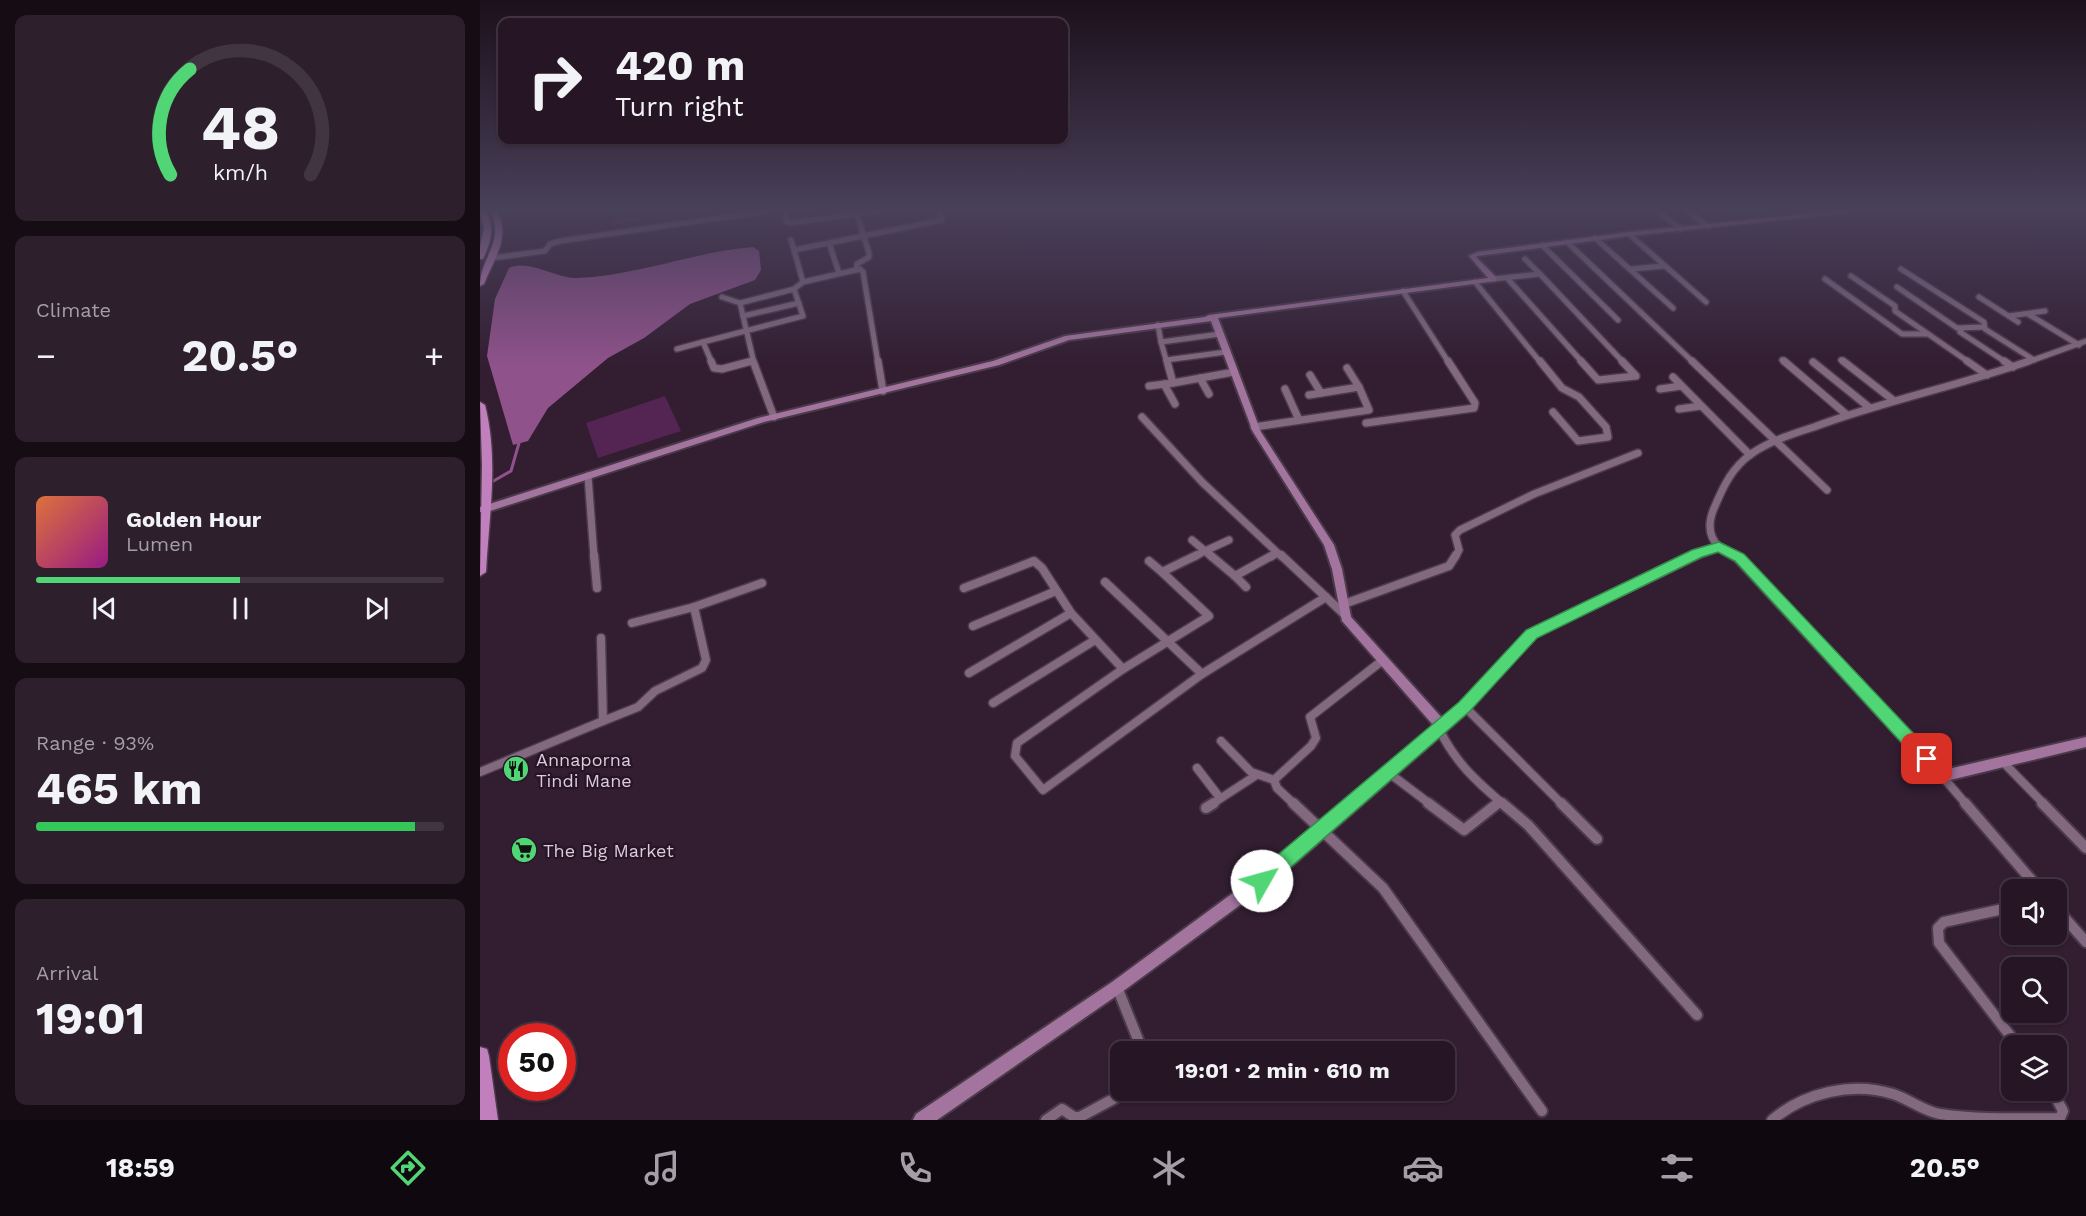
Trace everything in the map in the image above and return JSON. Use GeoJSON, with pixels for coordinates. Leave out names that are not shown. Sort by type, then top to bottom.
{"type":"FeatureCollection","features":[{"type":"Feature","properties":{"kind":"main road"},"geometry":{"type":"LineString","coordinates":[[480,284],[490,263]]}},
{"type":"Feature","properties":{"kind":"main road"},"geometry":{"type":"LineString","coordinates":[[480,405],[486,432],[480,572]]}},
{"type":"Feature","properties":{"kind":"main road"},"geometry":{"type":"LineString","coordinates":[[480,1056],[488,1120]]}},
{"type":"Feature","properties":{"kind":"street"},"geometry":{"type":"LineString","coordinates":[[798,263],[803,282]]}},
{"type":"Feature","properties":{"kind":"street"},"geometry":{"type":"LineString","coordinates":[[836,263],[839,273]]}},
{"type":"Feature","properties":{"kind":"street"},"geometry":{"type":"LineString","coordinates":[[857,270],[858,263]]}},
{"type":"Feature","properties":{"kind":"street"},"geometry":{"type":"LineString","coordinates":[[1479,263],[1493,279]]}},
{"type":"Feature","properties":{"kind":"street"},"geometry":{"type":"LineString","coordinates":[[1507,278],[1598,380],[1636,376],[1528,263]]}},
{"type":"Feature","properties":{"kind":"street"},"geometry":{"type":"LineString","coordinates":[[1561,263],[1618,320]]}},
{"type":"Feature","properties":{"kind":"street"},"geometry":{"type":"LineString","coordinates":[[1589,263],[1827,490]]}},
{"type":"Feature","properties":{"kind":"street"},"geometry":{"type":"LineString","coordinates":[[1624,263],[1673,308]]}},
{"type":"Feature","properties":{"kind":"street"},"geometry":{"type":"LineString","coordinates":[[1661,263],[1706,302]]}},
{"type":"Feature","properties":{"kind":"street"},"geometry":{"type":"LineString","coordinates":[[1631,269],[1664,266]]}},
{"type":"Feature","properties":{"kind":"street"},"geometry":{"type":"LineString","coordinates":[[1901,268],[1984,322],[1984,327]]}},
{"type":"Feature","properties":{"kind":"street"},"geometry":{"type":"LineString","coordinates":[[722,297],[740,303],[794,289],[803,282],[857,270],[863,272],[883,391]]}},
{"type":"Feature","properties":{"kind":"street"},"geometry":{"type":"LineString","coordinates":[[483,510],[774,417],[996,363],[1068,338],[1209,317],[1540,274]]}},
{"type":"Feature","properties":{"kind":"street"},"geometry":{"type":"LineString","coordinates":[[1851,276],[1895,306],[1895,311],[1987,375]]}},
{"type":"Feature","properties":{"kind":"street"},"geometry":{"type":"LineString","coordinates":[[1826,279],[1902,334],[1909,336],[1927,334]]}},
{"type":"Feature","properties":{"kind":"street"},"geometry":{"type":"LineString","coordinates":[[1475,282],[1562,388],[1579,397],[1606,427],[1608,437],[1578,441],[1553,412]]}},
{"type":"Feature","properties":{"kind":"street"},"geometry":{"type":"LineString","coordinates":[[1897,286],[1962,329],[1984,327],[2034,360]]}},
{"type":"Feature","properties":{"kind":"street"},"geometry":{"type":"LineString","coordinates":[[676,349],[803,316],[794,289]]}},
{"type":"Feature","properties":{"kind":"street"},"geometry":{"type":"LineString","coordinates":[[1366,423],[1474,408],[1475,402],[1403,291]]}},
{"type":"Feature","properties":{"kind":"street"},"geometry":{"type":"LineString","coordinates":[[1979,297],[2018,322]]}},
{"type":"Feature","properties":{"kind":"street"},"geometry":{"type":"LineString","coordinates":[[740,303],[753,361],[774,417]]}},
{"type":"Feature","properties":{"kind":"street"},"geometry":{"type":"LineString","coordinates":[[743,316],[799,303]]}},
{"type":"Feature","properties":{"kind":"street"},"geometry":{"type":"LineString","coordinates":[[2009,316],[2045,311]]}},
{"type":"Feature","properties":{"kind":"street"},"geometry":{"type":"LineString","coordinates":[[2028,314],[2083,344]]}},
{"type":"Feature","properties":{"kind":"street"},"geometry":{"type":"LineString","coordinates":[[1209,317],[1217,322],[1254,427],[1293,493],[1329,545],[1345,615]]}},
{"type":"Feature","properties":{"kind":"street"},"geometry":{"type":"LineString","coordinates":[[1158,325],[1173,382]]}},
{"type":"Feature","properties":{"kind":"street"},"geometry":{"type":"LineString","coordinates":[[1962,329],[1960,332],[1968,339],[2013,368]]}},
{"type":"Feature","properties":{"kind":"street"},"geometry":{"type":"LineString","coordinates":[[1161,342],[1220,334]]}},
{"type":"Feature","properties":{"kind":"street"},"geometry":{"type":"LineString","coordinates":[[703,342],[714,368],[722,369],[753,361]]}},
{"type":"Feature","properties":{"kind":"street"},"geometry":{"type":"LineString","coordinates":[[2031,879],[1942,776],[1739,558],[1719,547],[1711,539],[1709,531],[1712,514],[1726,477],[1750,455],[1775,440],[1893,400],[2013,368],[2083,344]]}},
{"type":"Feature","properties":{"kind":"street"},"geometry":{"type":"LineString","coordinates":[[1166,360],[1226,352]]}},
{"type":"Feature","properties":{"kind":"street"},"geometry":{"type":"LineString","coordinates":[[1782,360],[1847,415]]}},
{"type":"Feature","properties":{"kind":"street"},"geometry":{"type":"LineString","coordinates":[[1841,360],[1893,400]]}},
{"type":"Feature","properties":{"kind":"street"},"geometry":{"type":"LineString","coordinates":[[1813,362],[1870,408]]}},
{"type":"Feature","properties":{"kind":"street"},"geometry":{"type":"LineString","coordinates":[[1347,368],[1359,387],[1375,422]]}},
{"type":"Feature","properties":{"kind":"street"},"geometry":{"type":"LineString","coordinates":[[1149,386],[1234,372]]}},
{"type":"Feature","properties":{"kind":"street"},"geometry":{"type":"LineString","coordinates":[[1310,375],[1321,393]]}},
{"type":"Feature","properties":{"kind":"street"},"geometry":{"type":"LineString","coordinates":[[1673,377],[1750,455]]}},
{"type":"Feature","properties":{"kind":"street"},"geometry":{"type":"LineString","coordinates":[[1200,378],[1209,394]]}},
{"type":"Feature","properties":{"kind":"street"},"geometry":{"type":"LineString","coordinates":[[1164,384],[1175,404]]}},
{"type":"Feature","properties":{"kind":"street"},"geometry":{"type":"LineString","coordinates":[[1659,389],[1681,386]]}},
{"type":"Feature","properties":{"kind":"street"},"geometry":{"type":"LineString","coordinates":[[1310,395],[1359,387]]}},
{"type":"Feature","properties":{"kind":"street"},"geometry":{"type":"LineString","coordinates":[[1285,389],[1299,420]]}},
{"type":"Feature","properties":{"kind":"street"},"geometry":{"type":"LineString","coordinates":[[1679,409],[1701,406]]}},
{"type":"Feature","properties":{"kind":"street"},"geometry":{"type":"LineString","coordinates":[[1254,427],[1369,410]]}},
{"type":"Feature","properties":{"kind":"street"},"geometry":{"type":"LineString","coordinates":[[1142,417],[1202,482],[1345,615],[1441,728],[1451,754],[1469,775],[1528,825],[1697,1015]]}},
{"type":"Feature","properties":{"kind":"street"},"geometry":{"type":"LineString","coordinates":[[1344,604],[1449,566],[1459,550],[1455,535],[1460,530],[1534,494],[1638,453]]}},
{"type":"Feature","properties":{"kind":"street"},"geometry":{"type":"LineString","coordinates":[[588,476],[597,588]]}},
{"type":"Feature","properties":{"kind":"street"},"geometry":{"type":"LineString","coordinates":[[1192,540],[1246,586]]}},
{"type":"Feature","properties":{"kind":"street"},"geometry":{"type":"LineString","coordinates":[[1162,572],[1229,540]]}},
{"type":"Feature","properties":{"kind":"street"},"geometry":{"type":"LineString","coordinates":[[922,1120],[1117,987],[1280,867],[1465,707],[1531,634],[1697,554],[1719,547]]}},
{"type":"Feature","properties":{"kind":"street"},"geometry":{"type":"LineString","coordinates":[[1235,576],[1277,553]]}},
{"type":"Feature","properties":{"kind":"street"},"geometry":{"type":"LineString","coordinates":[[964,588],[1034,561],[1071,612],[1123,669]]}},
{"type":"Feature","properties":{"kind":"street"},"geometry":{"type":"LineString","coordinates":[[1149,561],[1209,616],[1123,669],[1017,743],[1015,756],[1043,790],[1202,674],[1326,597]]}},
{"type":"Feature","properties":{"kind":"street"},"geometry":{"type":"LineString","coordinates":[[1105,582],[1202,674]]}},
{"type":"Feature","properties":{"kind":"street"},"geometry":{"type":"LineString","coordinates":[[632,623],[694,607],[762,583]]}},
{"type":"Feature","properties":{"kind":"street"},"geometry":{"type":"LineString","coordinates":[[973,626],[1056,591]]}},
{"type":"Feature","properties":{"kind":"street"},"geometry":{"type":"LineString","coordinates":[[480,772],[638,707],[655,691],[702,668],[706,660],[694,607]]}},
{"type":"Feature","properties":{"kind":"street"},"geometry":{"type":"LineString","coordinates":[[969,674],[1071,612]]}},
{"type":"Feature","properties":{"kind":"street"},"geometry":{"type":"LineString","coordinates":[[602,638],[603,721]]}},
{"type":"Feature","properties":{"kind":"street"},"geometry":{"type":"LineString","coordinates":[[993,703],[1095,640]]}},
{"type":"Feature","properties":{"kind":"street"},"geometry":{"type":"LineString","coordinates":[[1221,741],[1255,776],[1263,780],[1274,780],[1311,746],[1316,738],[1310,717],[1383,660]]}},
{"type":"Feature","properties":{"kind":"street"},"geometry":{"type":"LineString","coordinates":[[1465,707],[1598,839]]}},
{"type":"Feature","properties":{"kind":"street"},"geometry":{"type":"LineString","coordinates":[[1942,776],[2086,742]]}},
{"type":"Feature","properties":{"kind":"street"},"geometry":{"type":"LineString","coordinates":[[2002,761],[2086,848]]}},
{"type":"Feature","properties":{"kind":"street"},"geometry":{"type":"LineString","coordinates":[[1197,768],[1220,798]]}},
{"type":"Feature","properties":{"kind":"street"},"geometry":{"type":"LineString","coordinates":[[1389,773],[1464,830],[1500,801]]}},
{"type":"Feature","properties":{"kind":"street"},"geometry":{"type":"LineString","coordinates":[[1206,808],[1255,776]]}},
{"type":"Feature","properties":{"kind":"street"},"geometry":{"type":"LineString","coordinates":[[1274,780],[1277,788],[1383,888],[1486,1029],[1542,1111]]}},
{"type":"Feature","properties":{"kind":"street"},"geometry":{"type":"LineString","coordinates":[[2001,909],[1944,922],[1938,928],[1939,943],[2010,1035]]}},
{"type":"Feature","properties":{"kind":"street"},"geometry":{"type":"LineString","coordinates":[[2067,920],[2086,942]]}},
{"type":"Feature","properties":{"kind":"street"},"geometry":{"type":"LineString","coordinates":[[1117,987],[1139,1041]]}},
{"type":"Feature","properties":{"kind":"street"},"geometry":{"type":"LineString","coordinates":[[1772,1120],[1786,1110],[1827,1091],[1864,1087],[1892,1093],[1938,1114],[2060,1118],[2063,1111],[2058,1101]]}},
{"type":"Feature","properties":{"kind":"street"},"geometry":{"type":"LineString","coordinates":[[1046,1120],[1062,1109],[1074,1117],[1080,1117],[1110,1101]]}},
{"type":"Feature","properties":{"kind":"shaded area"},"geometry":{"type":"Polygon","coordinates":[[[668,263],[760,263],[761,270],[755,280],[690,304],[644,338],[608,358],[548,408],[528,441],[513,445],[487,356],[495,299],[509,268],[534,267],[576,278],[668,263]]]}},
{"type":"Feature","properties":{"kind":"shaded area"},"geometry":{"type":"Polygon","coordinates":[[[665,396],[681,431],[598,458],[586,423],[665,396]]]}},
{"type":"Feature","properties":{"kind":"waterway"},"geometry":{"type":"LineString","coordinates":[[490,483],[511,471],[519,443]]}},
{"type":"Feature","properties":{"kind":"place","name":"Annaporna Tindi Mane"},"geometry":{"type":"Point","coordinates":[516,769]}},
{"type":"Feature","properties":{"kind":"place","name":"The Big Market"},"geometry":{"type":"Point","coordinates":[524,850]}},
{"type":"Feature","properties":{"kind":"route"},"geometry":{"type":"LineString","coordinates":[[1262,881],[1465,707],[1531,634],[1697,554],[1719,547],[1739,558],[1927,759]]}}]}
